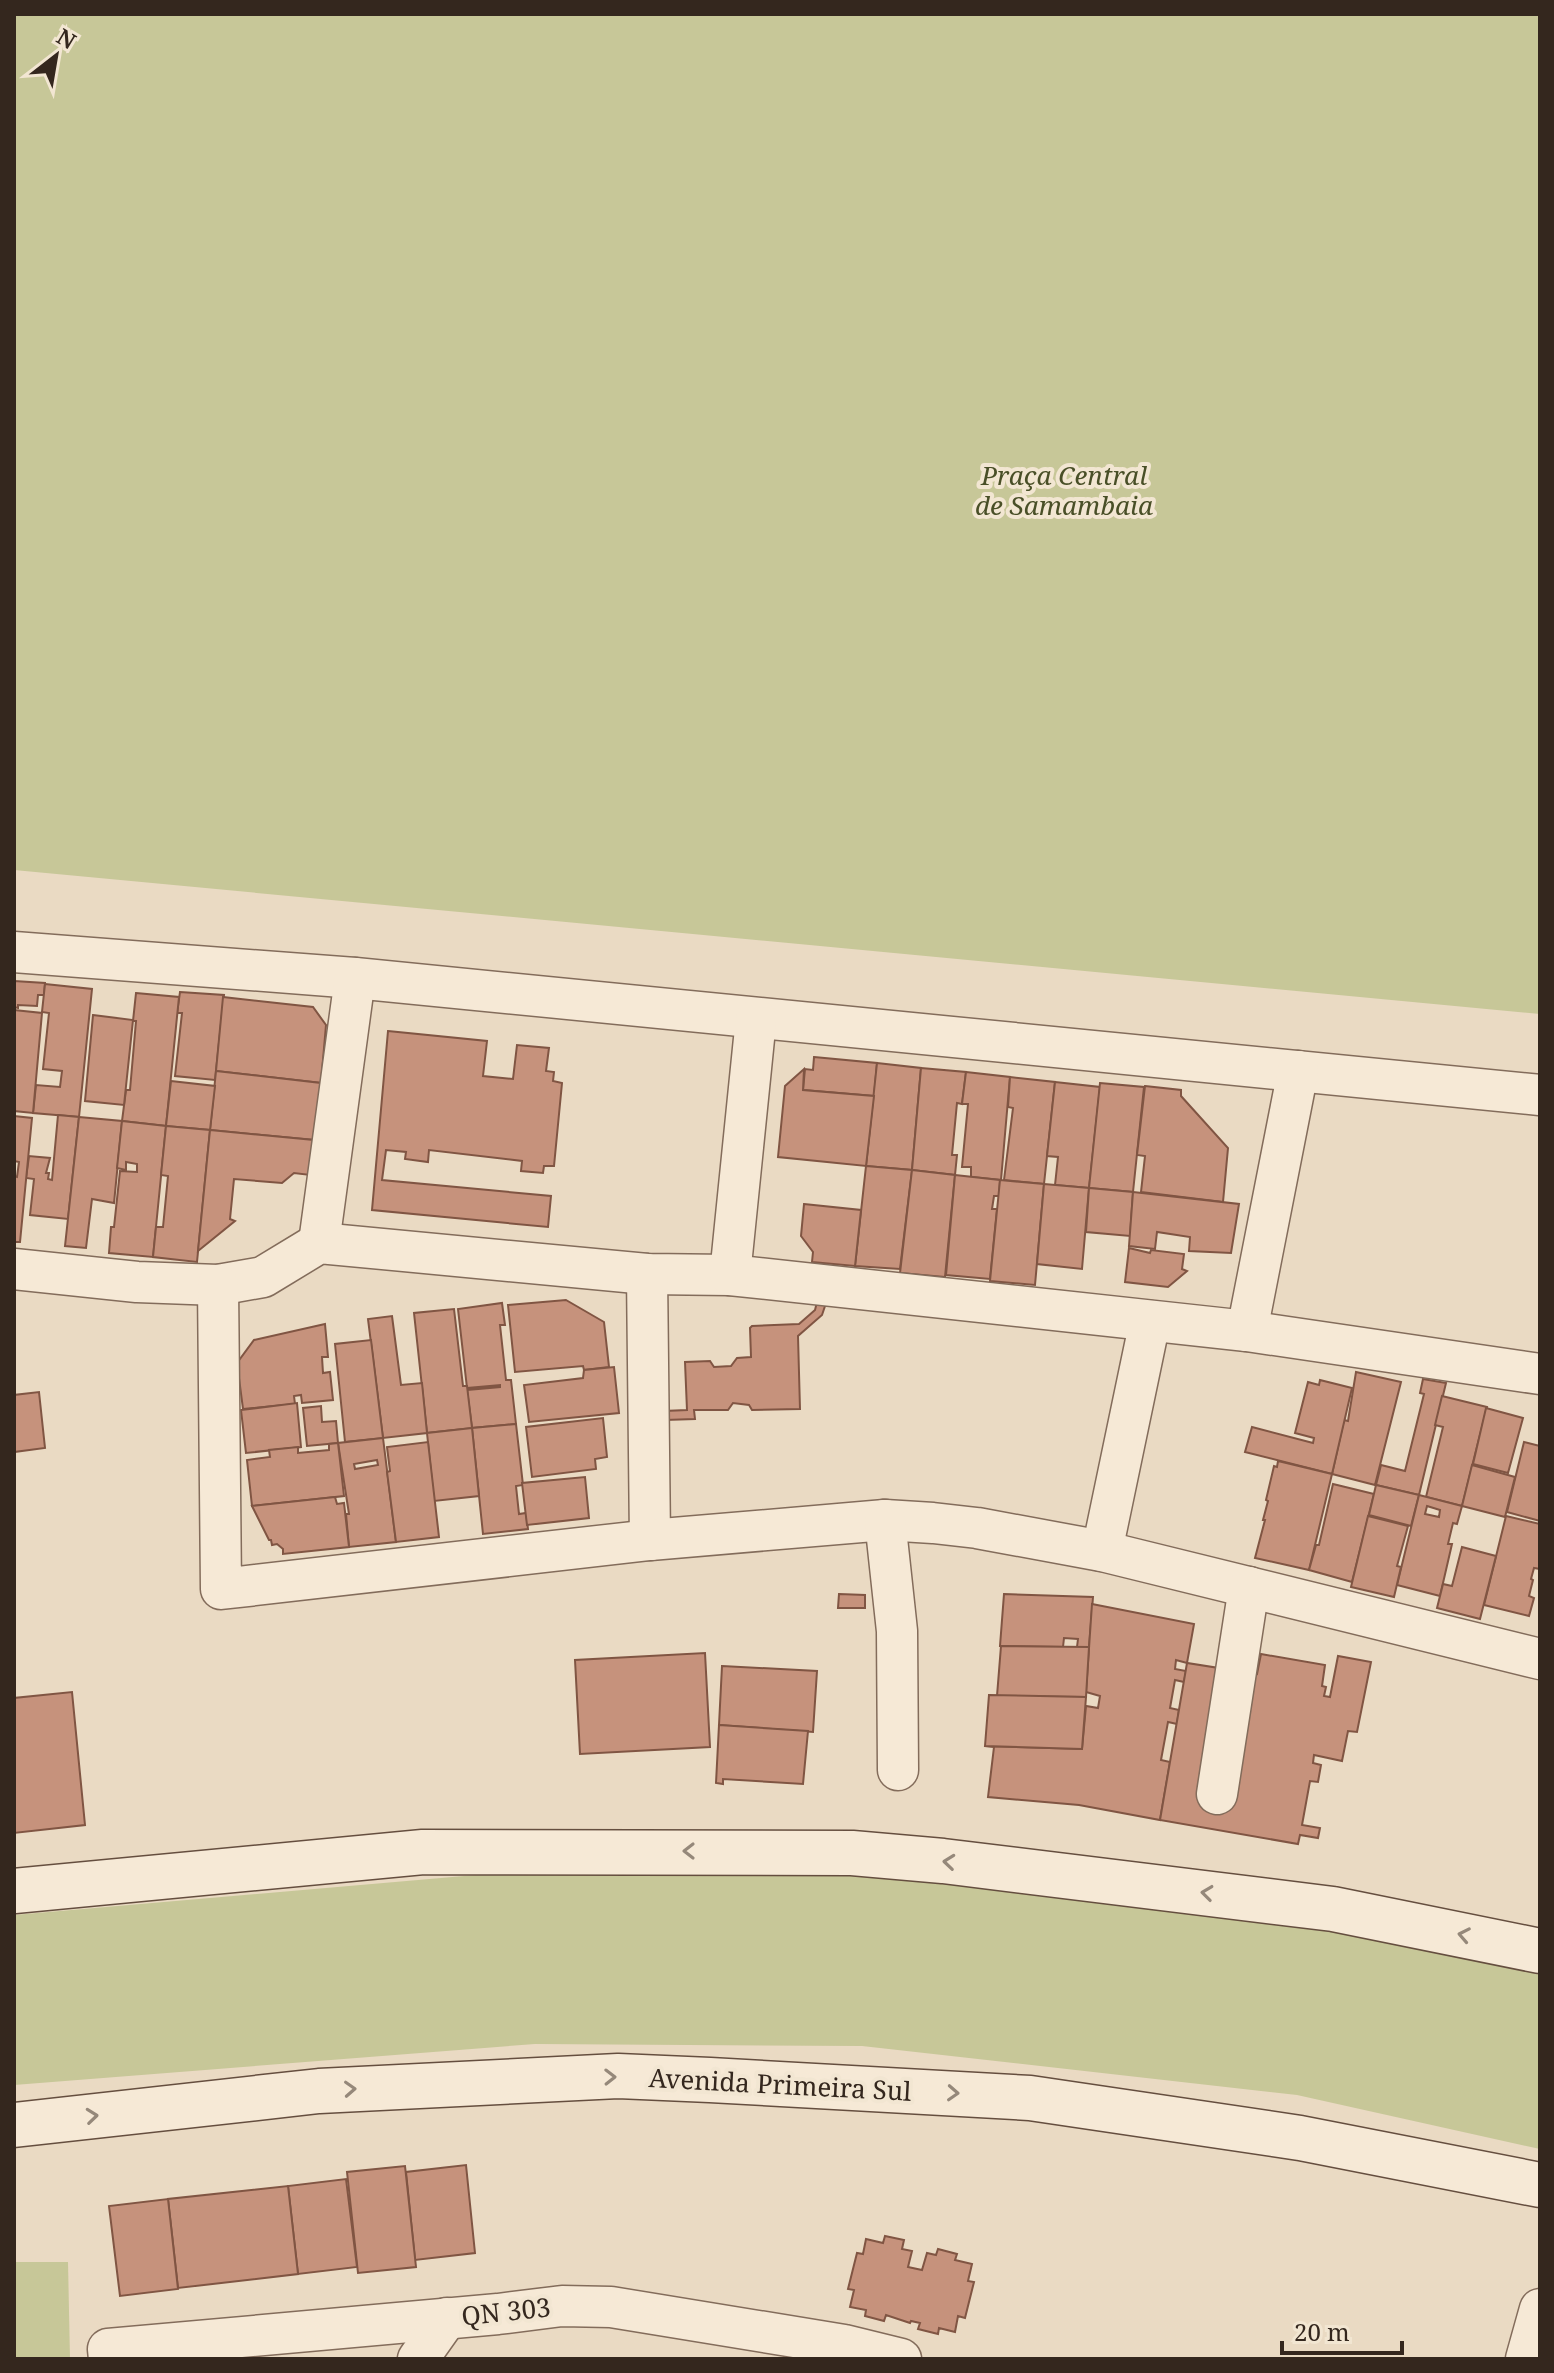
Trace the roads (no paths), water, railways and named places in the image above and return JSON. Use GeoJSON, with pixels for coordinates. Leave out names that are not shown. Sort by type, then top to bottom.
{"type":"FeatureCollection","features":[{"type":"Feature","properties":{"kind":"main road"},"geometry":{"type":"LineString","coordinates":[[14,1891],[423,1852],[852,1853],[959,1863],[1333,1909],[1540,1951]]}},
{"type":"Feature","properties":{"kind":"main road","name":"Avenida Primeira Sul"},"geometry":{"type":"LineString","coordinates":[[14,2125],[319,2091],[618,2076],[695,2079],[1030,2098],[1300,2138],[1540,2185]]}},
{"type":"Feature","properties":{"kind":"street"},"geometry":{"type":"LineString","coordinates":[[14,952],[355,978],[1540,1095]]}},
{"type":"Feature","properties":{"kind":"street"},"geometry":{"type":"LineString","coordinates":[[319,1243],[355,978]]}},
{"type":"Feature","properties":{"kind":"street"},"geometry":{"type":"LineString","coordinates":[[730,1275],[756,1019]]}},
{"type":"Feature","properties":{"kind":"street"},"geometry":{"type":"LineString","coordinates":[[1247,1331],[1298,1071]]}},
{"type":"Feature","properties":{"kind":"street"},"geometry":{"type":"LineString","coordinates":[[14,1269],[137,1282],[218,1285],[263,1277],[319,1243],[647,1274],[730,1275],[1247,1331],[1540,1374]]}},
{"type":"Feature","properties":{"kind":"street"},"geometry":{"type":"LineString","coordinates":[[647,1274],[650,1540]]}},
{"type":"Feature","properties":{"kind":"street"},"geometry":{"type":"LineString","coordinates":[[218,1285],[221,1589],[650,1540],[885,1520],[977,1528],[1102,1551],[1540,1659]]}},
{"type":"Feature","properties":{"kind":"street"},"geometry":{"type":"LineString","coordinates":[[1102,1551],[1150,1321]]}},
{"type":"Feature","properties":{"kind":"street"},"geometry":{"type":"LineString","coordinates":[[885,1520],[897,1631],[898,1770]]}},
{"type":"Feature","properties":{"kind":"street"},"geometry":{"type":"LineString","coordinates":[[1217,1794],[1249,1587]]}},
{"type":"Feature","properties":{"kind":"street","name":"QN 303"},"geometry":{"type":"LineString","coordinates":[[109,2354],[562,2306],[611,2307],[844,2345],[901,2359]]}},
{"type":"Feature","properties":{"kind":"street"},"geometry":{"type":"LineString","coordinates":[[1526,2359],[1540,2309]]}},
{"type":"Feature","properties":{"kind":"street"},"geometry":{"type":"LineString","coordinates":[[418,2359],[447,2318]]}},
{"type":"Feature","properties":{"kind":"park label","name":"Praça Central de Samambaia"},"geometry":{"type":"Point","coordinates":[1064,491]}}]}
